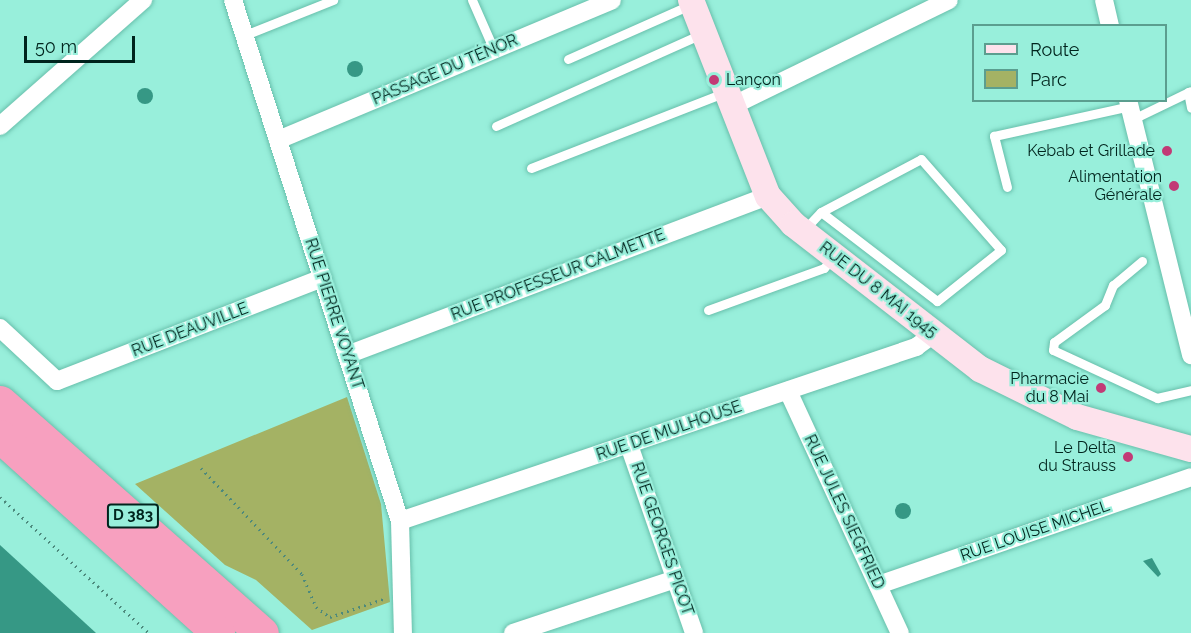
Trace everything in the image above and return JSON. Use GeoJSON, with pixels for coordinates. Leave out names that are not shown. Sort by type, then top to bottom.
{"type":"FeatureCollection","features":[{"type":"Feature","properties":{"kind":"highway","name":"D 383"},"geometry":{"type":"LineString","coordinates":[[0,402],[262,633]]}},
{"type":"Feature","properties":{"kind":"highway","name":"D 383"},"geometry":{"type":"LineString","coordinates":[[0,436],[218,633]]}},
{"type":"Feature","properties":{"kind":"street"},"geometry":{"type":"LineString","coordinates":[[0,126],[143,0]]}},
{"type":"Feature","properties":{"kind":"street","name":"RUE PIERRE VOYANT"},"geometry":{"type":"LineString","coordinates":[[233,0],[400,521],[403,633]]}},
{"type":"Feature","properties":{"kind":"street","name":"PASSAGE DU TÉNOR"},"geometry":{"type":"LineString","coordinates":[[278,140],[612,0]]}},
{"type":"Feature","properties":{"kind":"street"},"geometry":{"type":"LineString","coordinates":[[731,98],[950,0]]}},
{"type":"Feature","properties":{"kind":"street"},"geometry":{"type":"LineString","coordinates":[[1104,0],[1110,24]]}},
{"type":"Feature","properties":{"kind":"street","name":"RUE DU 8 MAI 1945"},"geometry":{"type":"LineString","coordinates":[[692,2],[768,196],[803,232],[980,369],[1029,396],[1119,431],[1191,449]]}},
{"type":"Feature","properties":{"kind":"street"},"geometry":{"type":"LineString","coordinates":[[1130,109],[1191,354]]}},
{"type":"Feature","properties":{"kind":"street","name":"RUE PROFESSEUR CALMETTE"},"geometry":{"type":"LineString","coordinates":[[347,355],[768,196]]}},
{"type":"Feature","properties":{"kind":"street","name":"RUE DEAUVILLE"},"geometry":{"type":"LineString","coordinates":[[0,328],[57,381],[323,278]]}},
{"type":"Feature","properties":{"kind":"street","name":"RUE DE MULHOUSE"},"geometry":{"type":"LineString","coordinates":[[400,521],[916,347],[934,334]]}},
{"type":"Feature","properties":{"kind":"street","name":"RUE JULES SIEGFRIED"},"geometry":{"type":"LineString","coordinates":[[788,391],[900,633]]}},
{"type":"Feature","properties":{"kind":"street","name":"RUE GEORGES PICOT"},"geometry":{"type":"LineString","coordinates":[[629,445],[694,633]]}},
{"type":"Feature","properties":{"kind":"street","name":"RUE LOUISE MICHEL"},"geometry":{"type":"LineString","coordinates":[[878,585],[1191,477]]}},
{"type":"Feature","properties":{"kind":"street"},"geometry":{"type":"LineString","coordinates":[[513,633],[563,626],[675,579]]}},
{"type":"Feature","properties":{"kind":"lane"},"geometry":{"type":"LineString","coordinates":[[245,35],[333,0]]}},
{"type":"Feature","properties":{"kind":"lane"},"geometry":{"type":"LineString","coordinates":[[472,0],[494,50]]}},
{"type":"Feature","properties":{"kind":"lane"},"geometry":{"type":"LineString","coordinates":[[568,59],[692,2]]}},
{"type":"Feature","properties":{"kind":"lane"},"geometry":{"type":"LineString","coordinates":[[496,126],[704,33]]}},
{"type":"Feature","properties":{"kind":"lane"},"geometry":{"type":"LineString","coordinates":[[1167,99],[1190,92],[1191,108]]}},
{"type":"Feature","properties":{"kind":"lane"},"geometry":{"type":"LineString","coordinates":[[531,168],[731,98]]}},
{"type":"Feature","properties":{"kind":"lane"},"geometry":{"type":"LineString","coordinates":[[1007,187],[994,136],[1155,102]]}},
{"type":"Feature","properties":{"kind":"lane"},"geometry":{"type":"LineString","coordinates":[[803,232],[820,212],[921,159],[1001,250],[937,301],[820,212]]}},
{"type":"Feature","properties":{"kind":"lane"},"geometry":{"type":"LineString","coordinates":[[708,310],[824,268],[834,256]]}},
{"type":"Feature","properties":{"kind":"lane"},"geometry":{"type":"LineString","coordinates":[[1143,261],[1113,285],[1105,304],[1054,342],[1053,350],[1157,398],[1191,390]]}},
{"type":"Feature","properties":{"kind":"path"},"geometry":{"type":"LineString","coordinates":[[201,468],[302,574],[316,607],[330,617],[402,592]]}},
{"type":"Feature","properties":{"kind":"path"},"geometry":{"type":"LineString","coordinates":[[0,497],[149,633]]}},
{"type":"Feature","properties":{"kind":"green space"},"geometry":{"type":"Polygon","coordinates":[[[347,397],[381,504],[390,602],[312,630],[256,580],[225,565],[135,484],[347,397]]]}},
{"type":"Feature","properties":{"kind":"shaded area"},"geometry":{"type":"Polygon","coordinates":[[[352,61],[358,61],[363,69],[361,75],[352,77],[347,72],[347,66],[352,61]]]}},
{"type":"Feature","properties":{"kind":"shaded area"},"geometry":{"type":"Polygon","coordinates":[[[145,88],[151,90],[153,96],[151,102],[145,104],[139,102],[137,96],[139,90],[145,88]]]}},
{"type":"Feature","properties":{"kind":"shaded area"},"geometry":{"type":"Polygon","coordinates":[[[903,503],[909,505],[911,511],[909,517],[903,519],[897,517],[895,511],[897,505],[903,503]]]}},
{"type":"Feature","properties":{"kind":"shaded area"},"geometry":{"type":"Polygon","coordinates":[[[0,545],[96,633],[0,633],[0,545]]]}},
{"type":"Feature","properties":{"kind":"shaded area"},"geometry":{"type":"Polygon","coordinates":[[[1152,558],[1161,574],[1158,577],[1143,561],[1152,558]]]}},
{"type":"Feature","properties":{"kind":"place","name":"Lançon"},"geometry":{"type":"Point","coordinates":[714,80]}},
{"type":"Feature","properties":{"kind":"place","name":"Kebab et Grillade"},"geometry":{"type":"Point","coordinates":[1167,151]}},
{"type":"Feature","properties":{"kind":"place","name":"Alimentation Générale"},"geometry":{"type":"Point","coordinates":[1174,186]}},
{"type":"Feature","properties":{"kind":"place","name":"Pharmacie du 8 Mai"},"geometry":{"type":"Point","coordinates":[1101,388]}},
{"type":"Feature","properties":{"kind":"place","name":"Le Delta du Strauss"},"geometry":{"type":"Point","coordinates":[1128,457]}}]}
